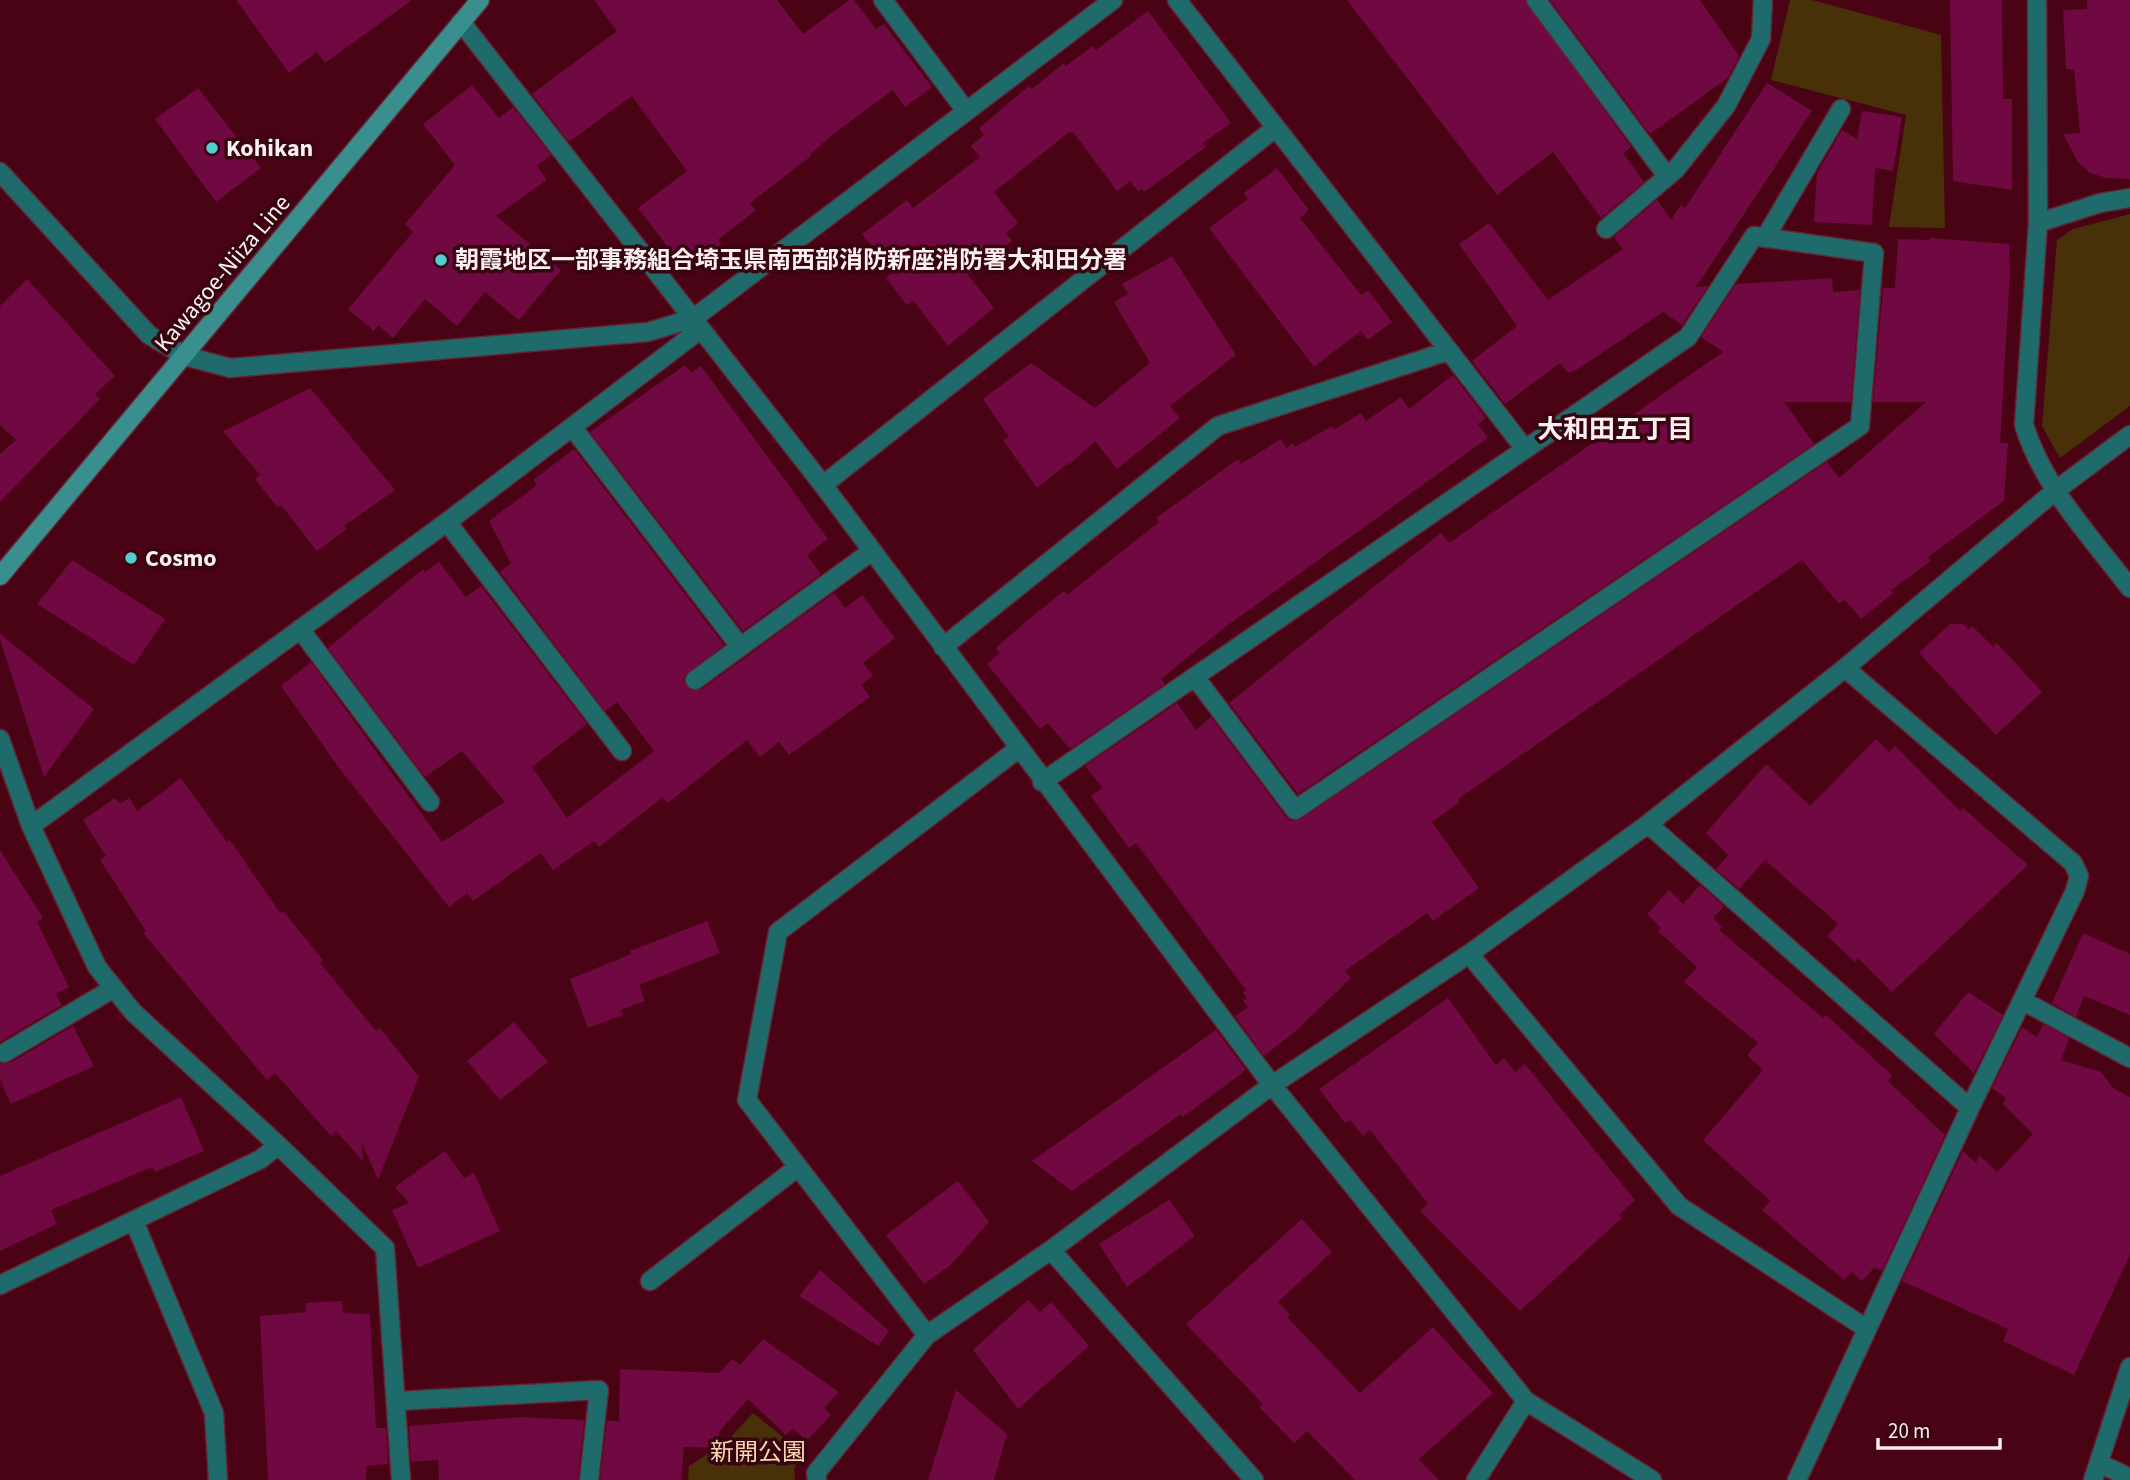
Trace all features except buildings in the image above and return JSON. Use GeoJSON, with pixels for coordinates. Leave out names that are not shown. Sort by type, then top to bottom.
{"type":"FeatureCollection","features":[{"type":"Feature","properties":{"kind":"main road","name":"Kawagoe-Niiza Line"},"geometry":{"type":"LineString","coordinates":[[0,576],[480,0]]}},
{"type":"Feature","properties":{"kind":"street"},"geometry":{"type":"LineString","coordinates":[[883,0],[966,111]]}},
{"type":"Feature","properties":{"kind":"street"},"geometry":{"type":"LineString","coordinates":[[31,826],[573,428],[698,323],[966,111],[1113,0]]}},
{"type":"Feature","properties":{"kind":"street"},"geometry":{"type":"LineString","coordinates":[[1177,0],[1274,129],[1525,449]]}},
{"type":"Feature","properties":{"kind":"street"},"geometry":{"type":"LineString","coordinates":[[1536,0],[1667,176]]}},
{"type":"Feature","properties":{"kind":"street"},"geometry":{"type":"LineString","coordinates":[[1605,229],[1667,176],[1726,106],[1761,38],[1763,0]]}},
{"type":"Feature","properties":{"kind":"street"},"geometry":{"type":"LineString","coordinates":[[2037,0],[2038,223],[2024,425],[2033,454],[2055,491],[2130,588]]}},
{"type":"Feature","properties":{"kind":"street"},"geometry":{"type":"LineString","coordinates":[[461,22],[823,485],[1042,782],[1272,1085],[1526,1401],[1652,1480]]}},
{"type":"Feature","properties":{"kind":"street"},"geometry":{"type":"LineString","coordinates":[[1765,238],[1841,108]]}},
{"type":"Feature","properties":{"kind":"street"},"geometry":{"type":"LineString","coordinates":[[823,485],[1274,129]]}},
{"type":"Feature","properties":{"kind":"street"},"geometry":{"type":"LineString","coordinates":[[0,172],[149,335],[184,356],[230,368],[648,332],[698,323]]}},
{"type":"Feature","properties":{"kind":"street"},"geometry":{"type":"LineString","coordinates":[[2038,223],[2100,203],[2130,198]]}},
{"type":"Feature","properties":{"kind":"street"},"geometry":{"type":"LineString","coordinates":[[1042,782],[1688,337],[1754,236],[1874,253],[1860,426],[1295,810],[1195,677]]}},
{"type":"Feature","properties":{"kind":"street"},"geometry":{"type":"LineString","coordinates":[[943,647],[1218,426],[1448,351]]}},
{"type":"Feature","properties":{"kind":"street"},"geometry":{"type":"LineString","coordinates":[[573,428],[739,645]]}},
{"type":"Feature","properties":{"kind":"street"},"geometry":{"type":"LineString","coordinates":[[817,1480],[816,1473],[927,1335],[1051,1250],[1272,1085],[1469,954],[1648,824],[1844,668],[2055,491],[2130,435]]}},
{"type":"Feature","properties":{"kind":"street"},"geometry":{"type":"LineString","coordinates":[[447,522],[622,751]]}},
{"type":"Feature","properties":{"kind":"street"},"geometry":{"type":"LineString","coordinates":[[695,680],[739,645],[872,551]]}},
{"type":"Feature","properties":{"kind":"street"},"geometry":{"type":"LineString","coordinates":[[300,629],[430,802]]}},
{"type":"Feature","properties":{"kind":"street"},"geometry":{"type":"LineString","coordinates":[[1797,1480],[1970,1108],[2075,891],[2079,876],[2073,863],[1844,668]]}},
{"type":"Feature","properties":{"kind":"street"},"geometry":{"type":"LineString","coordinates":[[0,739],[31,826],[97,967],[133,1012],[278,1144],[385,1248],[401,1480]]}},
{"type":"Feature","properties":{"kind":"street"},"geometry":{"type":"LineString","coordinates":[[927,1335],[747,1100],[778,932],[1018,749]]}},
{"type":"Feature","properties":{"kind":"street"},"geometry":{"type":"LineString","coordinates":[[1648,824],[1970,1108]]}},
{"type":"Feature","properties":{"kind":"street"},"geometry":{"type":"LineString","coordinates":[[1469,954],[1679,1206],[1867,1329]]}},
{"type":"Feature","properties":{"kind":"street"},"geometry":{"type":"LineString","coordinates":[[4,1053],[114,988]]}},
{"type":"Feature","properties":{"kind":"street"},"geometry":{"type":"LineString","coordinates":[[2023,1000],[2130,1058]]}},
{"type":"Feature","properties":{"kind":"street"},"geometry":{"type":"LineString","coordinates":[[0,1285],[261,1159],[278,1144]]}},
{"type":"Feature","properties":{"kind":"street"},"geometry":{"type":"LineString","coordinates":[[650,1281],[798,1167]]}},
{"type":"Feature","properties":{"kind":"street"},"geometry":{"type":"LineString","coordinates":[[134,1221],[214,1413],[218,1480]]}},
{"type":"Feature","properties":{"kind":"street"},"geometry":{"type":"LineString","coordinates":[[1051,1250],[1254,1480]]}},
{"type":"Feature","properties":{"kind":"street"},"geometry":{"type":"LineString","coordinates":[[2130,1367],[2096,1472],[2130,1478]]}},
{"type":"Feature","properties":{"kind":"street"},"geometry":{"type":"LineString","coordinates":[[397,1401],[599,1390],[589,1480]]}},
{"type":"Feature","properties":{"kind":"street"},"geometry":{"type":"LineString","coordinates":[[1476,1480],[1526,1401]]}},
{"type":"Feature","properties":{"kind":"green space"},"geometry":{"type":"Polygon","coordinates":[[[1790,0],[1812,0],[1941,35],[1945,228],[1889,227],[1906,115],[1771,80],[1790,0]]]}},
{"type":"Feature","properties":{"kind":"green space"},"geometry":{"type":"Polygon","coordinates":[[[2130,214],[2130,406],[2060,458],[2042,426],[2057,240],[2073,229],[2130,214]]]}},
{"type":"Feature","properties":{"kind":"green space","name":"新開公園"},"geometry":{"type":"Polygon","coordinates":[[[753,1413],[802,1452],[794,1468],[795,1480],[688,1480],[689,1466],[725,1443],[753,1413]]]}},
{"type":"Feature","properties":{"kind":"place","name":"Kohikan"},"geometry":{"type":"Point","coordinates":[212,148]}},
{"type":"Feature","properties":{"kind":"place","name":"朝霞地区一部事務組合埼玉県南西部消防新座消防署大和田分署"},"geometry":{"type":"Point","coordinates":[441,260]}},
{"type":"Feature","properties":{"kind":"place","name":"Cosmo"},"geometry":{"type":"Point","coordinates":[131,558]}},
{"type":"Feature","properties":{"kind":"district","name":"大和田五丁目"},"geometry":{"type":"Point","coordinates":[1615,429]}}]}
